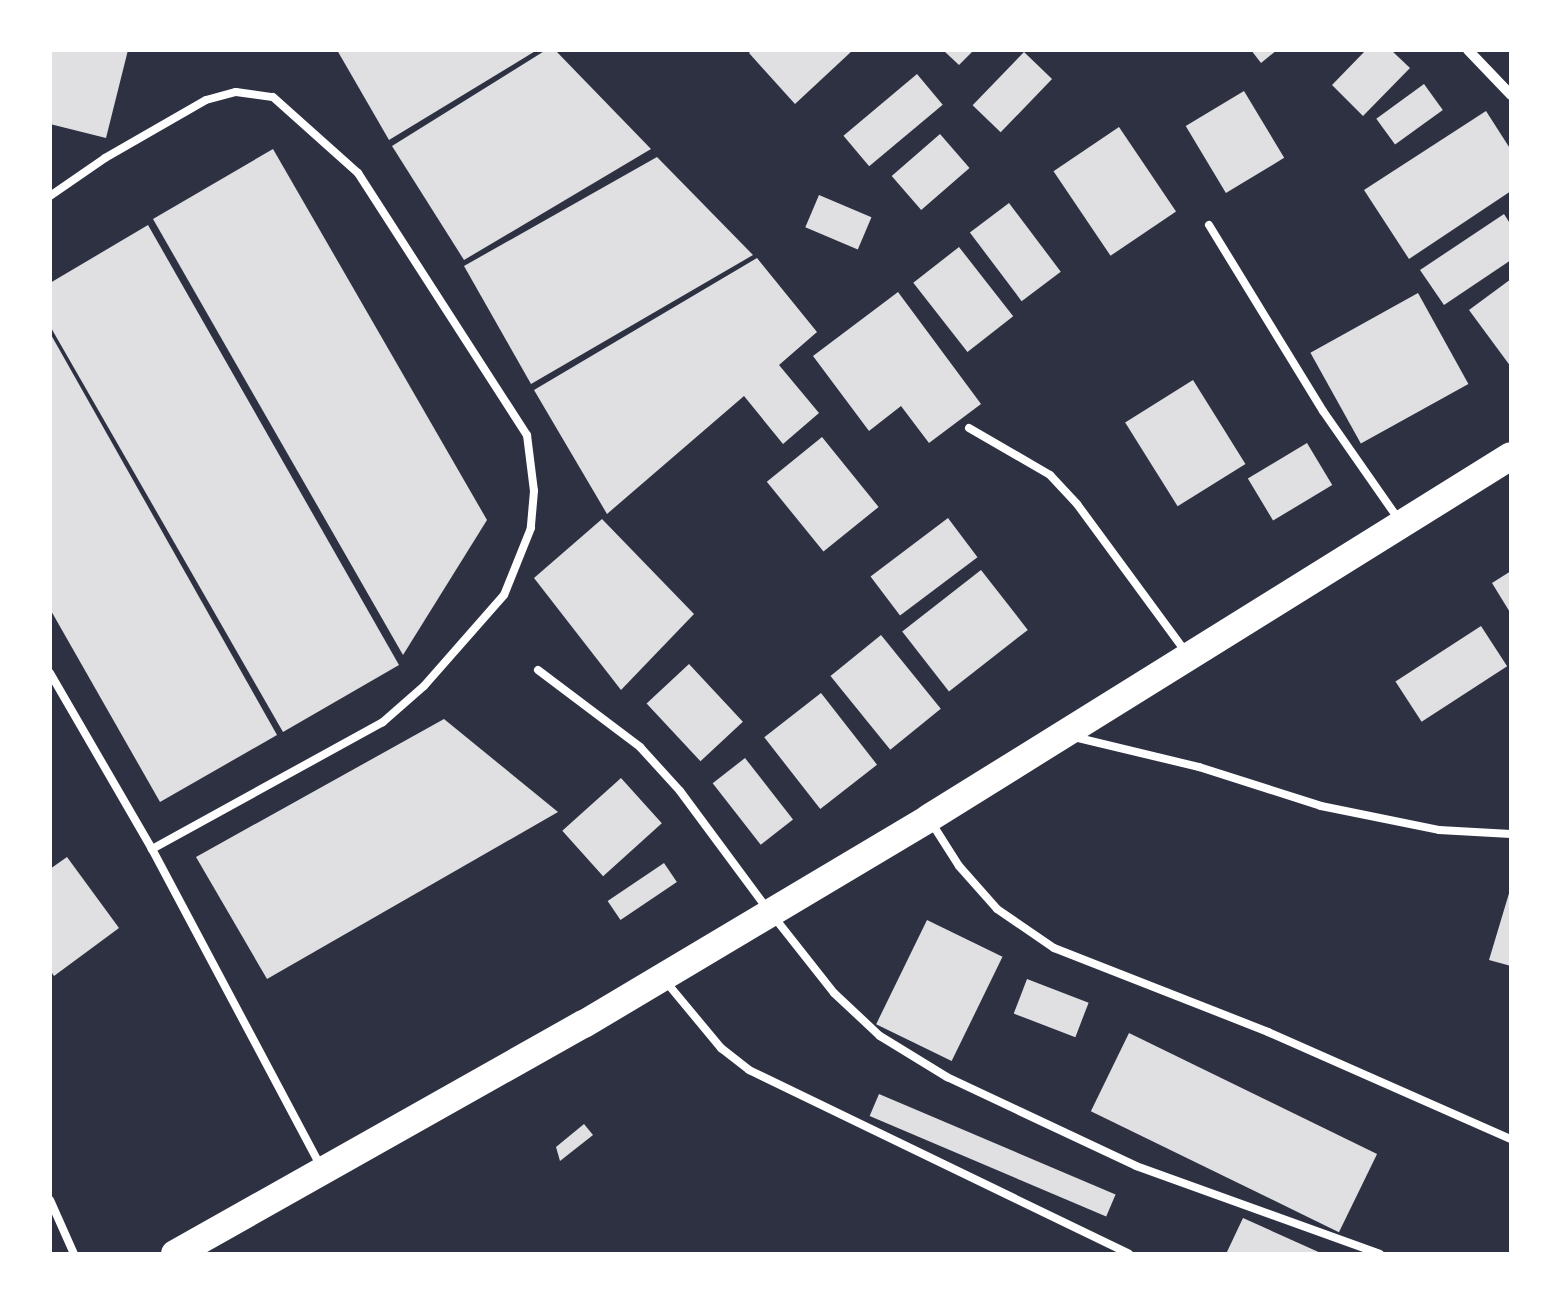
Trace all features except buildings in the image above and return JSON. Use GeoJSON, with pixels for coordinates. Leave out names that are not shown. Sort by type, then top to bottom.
{"type":"FeatureCollection","features":[{"type":"Feature","properties":{"kind":"highway"},"geometry":{"type":"LineString","coordinates":[[175,1254],[584,1024],[929,818],[1511,456]]}},
{"type":"Feature","properties":{"kind":"street"},"geometry":{"type":"LineString","coordinates":[[1468,50],[1511,95]]}},
{"type":"Feature","properties":{"kind":"lane"},"geometry":{"type":"LineString","coordinates":[[50,196],[105,158],[206,100],[236,92],[273,97],[358,173],[526,436],[534,490],[531,528],[511,578],[504,595],[424,686],[383,722],[152,848]]}},
{"type":"Feature","properties":{"kind":"lane"},"geometry":{"type":"LineString","coordinates":[[1209,225],[1323,411],[1402,524]]}},
{"type":"Feature","properties":{"kind":"lane"},"geometry":{"type":"LineString","coordinates":[[968,428],[1050,475],[1077,504],[1188,654]]}},
{"type":"Feature","properties":{"kind":"lane"},"geometry":{"type":"LineString","coordinates":[[538,670],[640,747],[680,792],[834,992],[880,1036],[948,1078],[1136,1166],[1380,1254]]}},
{"type":"Feature","properties":{"kind":"lane"},"geometry":{"type":"LineString","coordinates":[[50,672],[152,848],[322,1168]]}},
{"type":"Feature","properties":{"kind":"lane"},"geometry":{"type":"LineString","coordinates":[[1060,733],[1199,767],[1337,810],[1439,830],[1511,834]]}},
{"type":"Feature","properties":{"kind":"lane"},"geometry":{"type":"LineString","coordinates":[[929,818],[959,866],[997,908],[1054,948],[1268,1032],[1511,1139]]}},
{"type":"Feature","properties":{"kind":"lane"},"geometry":{"type":"LineString","coordinates":[[662,975],[721,1048],[749,1070],[1129,1254]]}},
{"type":"Feature","properties":{"kind":"lane"},"geometry":{"type":"LineString","coordinates":[[50,1200],[74,1254]]}}]}
